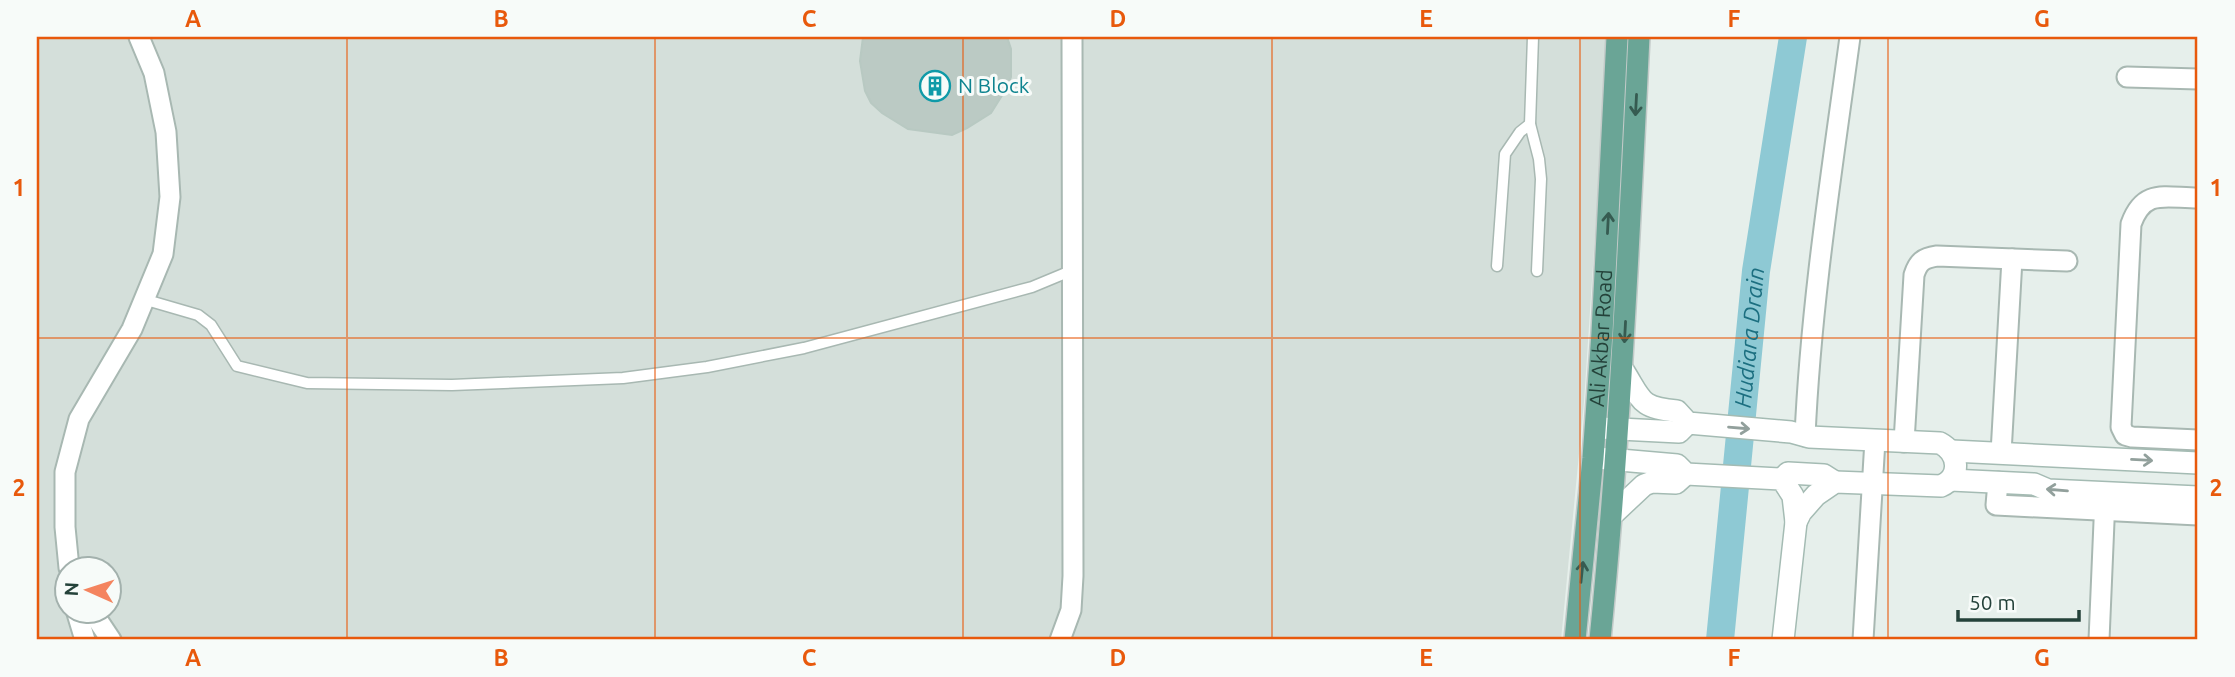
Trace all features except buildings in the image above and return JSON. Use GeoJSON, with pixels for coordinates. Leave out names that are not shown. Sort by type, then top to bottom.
{"type":"FeatureCollection","features":[{"type":"Feature","properties":{"kind":"main road","name":"Ali Akbar Road"},"geometry":{"type":"LineString","coordinates":[[1575,640],[1602,333],[1617,37]]}},
{"type":"Feature","properties":{"kind":"main road","name":"Ali Akbar Road"},"geometry":{"type":"LineString","coordinates":[[1600,640],[1623,370],[1639,37]]}},
{"type":"Feature","properties":{"kind":"main road"},"geometry":{"type":"LineString","coordinates":[[1623,370],[1644,402],[1656,409],[1677,411],[1688,423],[1803,435],[1940,443],[1952,451],[2198,463]]}},
{"type":"Feature","properties":{"kind":"main road"},"geometry":{"type":"LineString","coordinates":[[1595,427],[1679,432],[1688,423]]}},
{"type":"Feature","properties":{"kind":"main road"},"geometry":{"type":"LineString","coordinates":[[1803,435],[1811,474]]}},
{"type":"Feature","properties":{"kind":"main road"},"geometry":{"type":"LineString","coordinates":[[1951,480],[1956,466],[1952,451]]}},
{"type":"Feature","properties":{"kind":"main road"},"geometry":{"type":"LineString","coordinates":[[1593,458],[1677,465],[1686,474],[1779,479],[1788,473],[1811,474],[1824,475],[1835,482],[1937,487],[1951,480],[2034,484],[2048,490],[2105,501],[2198,497]]}},
{"type":"Feature","properties":{"kind":"main road"},"geometry":{"type":"LineString","coordinates":[[1612,515],[1644,485],[1652,482],[1676,483],[1686,474]]}},
{"type":"Feature","properties":{"kind":"main road"},"geometry":{"type":"LineString","coordinates":[[1779,479],[1793,496],[1796,523],[1783,640]]}},
{"type":"Feature","properties":{"kind":"main road"},"geometry":{"type":"LineString","coordinates":[[1796,523],[1801,512],[1816,495],[1835,482]]}},
{"type":"Feature","properties":{"kind":"street"},"geometry":{"type":"LineString","coordinates":[[68,554],[65,471],[79,419],[132,329],[163,254],[170,197],[166,132],[154,73],[139,37]]}},
{"type":"Feature","properties":{"kind":"street"},"geometry":{"type":"LineString","coordinates":[[1060,640],[1071,610],[1073,576],[1072,37]]}},
{"type":"Feature","properties":{"kind":"street"},"geometry":{"type":"LineString","coordinates":[[1803,435],[1822,234],[1850,37]]}},
{"type":"Feature","properties":{"kind":"street"},"geometry":{"type":"LineString","coordinates":[[2127,77],[2198,79]]}},
{"type":"Feature","properties":{"kind":"street"},"geometry":{"type":"LineString","coordinates":[[2198,198],[2156,198],[2143,202],[2131,224],[2121,427],[2125,435],[2132,437],[2198,440]]}},
{"type":"Feature","properties":{"kind":"street"},"geometry":{"type":"LineString","coordinates":[[1904,442],[1914,275],[1917,266],[1926,257],[1937,256],[2067,261]]}},
{"type":"Feature","properties":{"kind":"street"},"geometry":{"type":"LineString","coordinates":[[2001,453],[2012,259]]}},
{"type":"Feature","properties":{"kind":"street"},"geometry":{"type":"LineString","coordinates":[[1863,640],[1875,440]]}},
{"type":"Feature","properties":{"kind":"street"},"geometry":{"type":"LineString","coordinates":[[2099,640],[2105,501],[2198,515]]}},
{"type":"Feature","properties":{"kind":"street"},"geometry":{"type":"LineString","coordinates":[[100,624],[111,640]]}},
{"type":"Feature","properties":{"kind":"lane"},"geometry":{"type":"LineString","coordinates":[[1533,37],[1530,124],[1541,179],[1537,271]]}},
{"type":"Feature","properties":{"kind":"lane"},"geometry":{"type":"LineString","coordinates":[[1497,266],[1504,154],[1520,132],[1530,124]]}},
{"type":"Feature","properties":{"kind":"lane"},"geometry":{"type":"LineString","coordinates":[[143,299],[198,315],[211,325],[237,366],[307,383],[452,385],[623,378],[707,367],[804,348],[1005,295],[1073,270]]}},
{"type":"Feature","properties":{"kind":"shaded area"},"geometry":{"type":"Polygon","coordinates":[[[37,37],[1608,37],[1584,402],[1561,640],[37,640],[37,37]]]}},
{"type":"Feature","properties":{"kind":"waterway","name":"Hudiara Drain"},"geometry":{"type":"LineString","coordinates":[[1720,640],[1756,271],[1793,37]]}},
{"type":"Feature","properties":{"kind":"place","name":"N Block"},"geometry":{"type":"Point","coordinates":[935,86]}}]}
